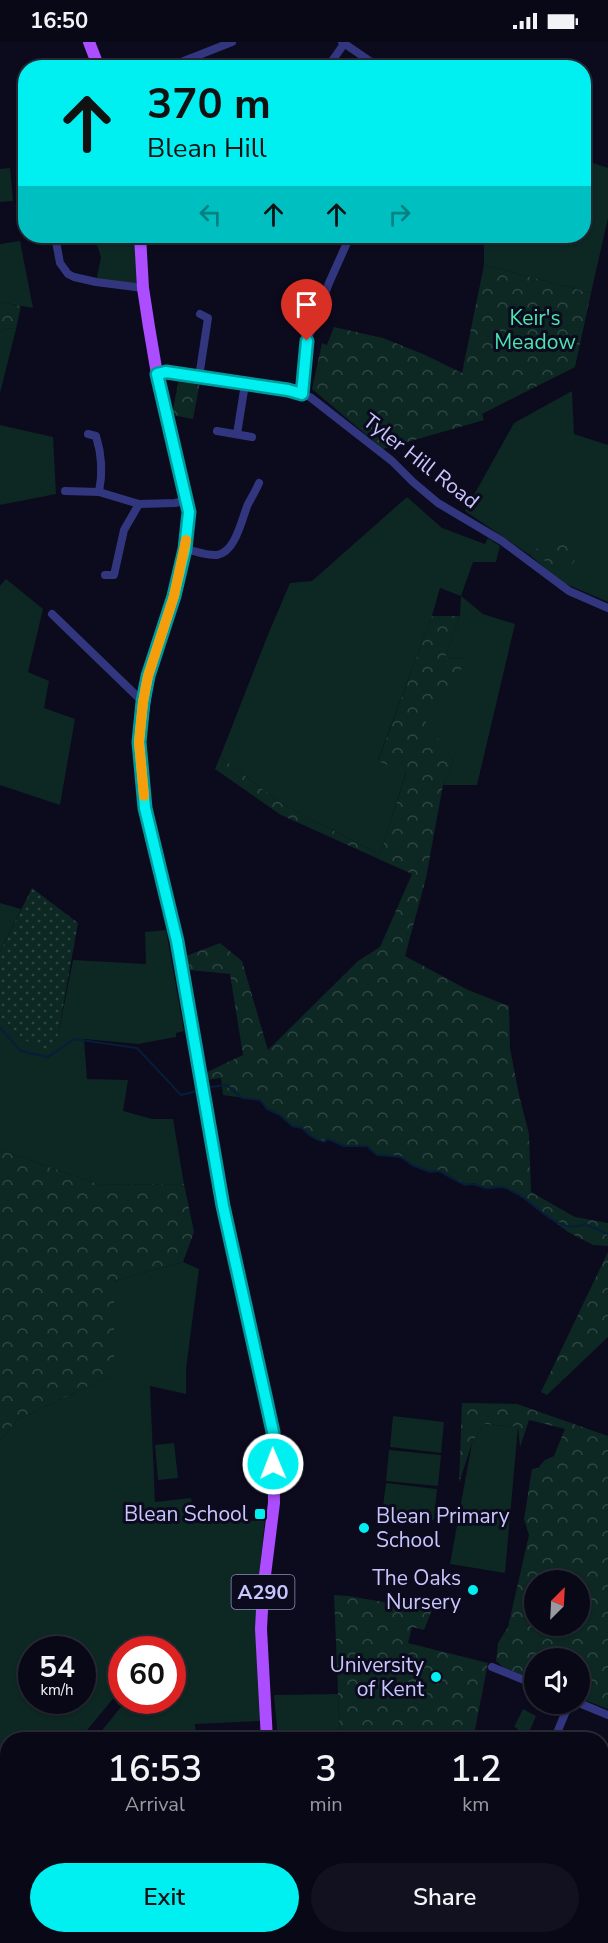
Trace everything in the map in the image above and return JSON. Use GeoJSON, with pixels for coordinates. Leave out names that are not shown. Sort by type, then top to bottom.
{"type":"FeatureCollection","features":[{"type":"Feature","properties":{"kind":"main road"},"geometry":{"type":"LineString","coordinates":[[89,42],[96,60]]}},
{"type":"Feature","properties":{"kind":"main road","name":"A290"},"geometry":{"type":"LineString","coordinates":[[140,243],[143,288],[157,374],[189,512],[185,549],[174,596],[148,676],[139,742],[145,808],[177,941],[223,1206],[268,1409],[273,1444],[274,1503],[263,1591],[261,1629],[267,1732]]}},
{"type":"Feature","properties":{"kind":"street"},"geometry":{"type":"LineString","coordinates":[[186,60],[232,42]]}},
{"type":"Feature","properties":{"kind":"street"},"geometry":{"type":"LineString","coordinates":[[332,60],[343,43],[368,60]]}},
{"type":"Feature","properties":{"kind":"street"},"geometry":{"type":"LineString","coordinates":[[57,243],[60,263],[68,274],[96,282],[143,288]]}},
{"type":"Feature","properties":{"kind":"street"},"geometry":{"type":"LineString","coordinates":[[302,394],[307,341],[347,243]]}},
{"type":"Feature","properties":{"kind":"street"},"geometry":{"type":"LineString","coordinates":[[199,377],[208,318],[200,314]]}},
{"type":"Feature","properties":{"kind":"street","name":"Tyler Hill Road"},"geometry":{"type":"LineString","coordinates":[[157,374],[166,372],[310,397],[392,461],[438,503],[502,542],[569,591],[608,608]]}},
{"type":"Feature","properties":{"kind":"street"},"geometry":{"type":"LineString","coordinates":[[237,434],[245,384]]}},
{"type":"Feature","properties":{"kind":"street"},"geometry":{"type":"LineString","coordinates":[[217,431],[252,437]]}},
{"type":"Feature","properties":{"kind":"street"},"geometry":{"type":"LineString","coordinates":[[88,435],[96,436],[101,450],[102,477],[99,492]]}},
{"type":"Feature","properties":{"kind":"street"},"geometry":{"type":"LineString","coordinates":[[185,549],[213,555],[223,553],[241,526],[259,483]]}},
{"type":"Feature","properties":{"kind":"street"},"geometry":{"type":"LineString","coordinates":[[65,491],[99,492],[140,504],[176,503],[188,500]]}},
{"type":"Feature","properties":{"kind":"street"},"geometry":{"type":"LineString","coordinates":[[105,575],[114,575],[124,530],[140,504]]}},
{"type":"Feature","properties":{"kind":"street"},"geometry":{"type":"LineString","coordinates":[[52,614],[143,702]]}},
{"type":"Feature","properties":{"kind":"street"},"geometry":{"type":"LineString","coordinates":[[492,1667],[524,1680]]}},
{"type":"Feature","properties":{"kind":"street"},"geometry":{"type":"LineString","coordinates":[[590,1708],[608,1715]]}},
{"type":"Feature","properties":{"kind":"street"},"geometry":{"type":"LineString","coordinates":[[557,1732],[565,1714]]}},
{"type":"Feature","properties":{"kind":"green space"},"geometry":{"type":"Polygon","coordinates":[[[591,162],[608,168],[608,218],[591,293],[484,265],[484,243],[591,243],[591,162]]]}},
{"type":"Feature","properties":{"kind":"green space"},"geometry":{"type":"Polygon","coordinates":[[[10,168],[13,201],[0,202],[0,169],[10,168]]]}},
{"type":"Feature","properties":{"kind":"green space"},"geometry":{"type":"Polygon","coordinates":[[[18,241],[20,243],[33,308],[0,302],[0,244],[18,241]]]}},
{"type":"Feature","properties":{"kind":"green space"},"geometry":{"type":"Polygon","coordinates":[[[98,243],[140,243],[143,288],[96,282],[101,257],[98,243]]]}},
{"type":"Feature","properties":{"kind":"green space","name":"Keir's Meadow"},"geometry":{"type":"Polygon","coordinates":[[[484,265],[591,293],[575,367],[482,414],[484,420],[383,449],[312,389],[322,343],[327,345],[334,327],[383,338],[462,373],[484,265]]]}},
{"type":"Feature","properties":{"kind":"green space"},"geometry":{"type":"Polygon","coordinates":[[[0,302],[21,306],[16,329],[5,328],[0,333],[0,302]]]}},
{"type":"Feature","properties":{"kind":"green space"},"geometry":{"type":"Polygon","coordinates":[[[5,328],[16,329],[0,393],[0,333],[5,328]]]}},
{"type":"Feature","properties":{"kind":"green space"},"geometry":{"type":"Polygon","coordinates":[[[179,378],[200,382],[193,419],[172,415],[179,378]]]}},
{"type":"Feature","properties":{"kind":"green space"},"geometry":{"type":"Polygon","coordinates":[[[572,391],[574,434],[608,445],[608,602],[559,581],[531,556],[465,511],[514,423],[572,391]]]}},
{"type":"Feature","properties":{"kind":"green space"},"geometry":{"type":"Polygon","coordinates":[[[0,425],[53,437],[56,494],[0,505],[0,425]]]}},
{"type":"Feature","properties":{"kind":"green space"},"geometry":{"type":"Polygon","coordinates":[[[407,497],[442,528],[485,544],[488,538],[500,546],[496,562],[473,562],[461,596],[440,588],[432,616],[378,760],[406,772],[380,855],[281,803],[220,757],[290,583],[312,581],[407,497]]]}},
{"type":"Feature","properties":{"kind":"green space"},"geometry":{"type":"Polygon","coordinates":[[[561,535],[580,548],[570,570],[548,565],[536,549],[561,535]]]}},
{"type":"Feature","properties":{"kind":"green space"},"geometry":{"type":"Polygon","coordinates":[[[6,579],[43,609],[28,672],[49,681],[44,708],[75,719],[60,805],[0,785],[0,586],[6,579]]]}},
{"type":"Feature","properties":{"kind":"green space"},"geometry":{"type":"Polygon","coordinates":[[[461,596],[483,614],[515,624],[477,785],[443,785],[454,761],[422,718],[468,659],[445,658],[460,616],[461,596]]]}},
{"type":"Feature","properties":{"kind":"green space"},"geometry":{"type":"Polygon","coordinates":[[[432,616],[460,616],[445,658],[469,659],[423,718],[454,761],[443,785],[426,878],[405,956],[468,990],[509,1006],[510,1048],[529,1134],[531,1192],[575,1217],[608,1223],[608,1246],[593,1245],[568,1232],[523,1198],[503,1187],[485,1188],[473,1183],[465,1185],[439,1171],[430,1172],[412,1165],[401,1157],[377,1155],[367,1146],[344,1146],[328,1139],[324,1142],[320,1141],[302,1128],[292,1126],[280,1115],[267,1109],[260,1100],[223,1095],[221,1078],[206,1080],[205,1073],[243,1055],[230,974],[189,970],[186,956],[220,943],[242,961],[268,1050],[358,961],[380,947],[412,874],[281,815],[215,769],[220,757],[281,803],[380,855],[406,773],[378,761],[432,616]]]}},
{"type":"Feature","properties":{"kind":"green space"},"geometry":{"type":"Polygon","coordinates":[[[32,888],[78,923],[58,1035],[46,1051],[23,1039],[0,1017],[0,952],[32,888]]]}},
{"type":"Feature","properties":{"kind":"green space"},"geometry":{"type":"Polygon","coordinates":[[[0,903],[21,909],[0,952],[0,903]]]}},
{"type":"Feature","properties":{"kind":"green space"},"geometry":{"type":"Polygon","coordinates":[[[166,930],[184,1031],[176,1033],[176,1037],[138,1044],[84,1039],[87,1079],[128,1080],[123,1111],[152,1119],[173,1119],[184,1184],[101,1185],[0,1150],[0,1017],[23,1039],[58,1035],[73,960],[146,964],[145,932],[166,930]]]}},
{"type":"Feature","properties":{"kind":"green space"},"geometry":{"type":"Polygon","coordinates":[[[0,1150],[101,1185],[184,1184],[194,1232],[183,1262],[114,1281],[114,1374],[17,1420],[0,1441],[0,1150]]]}},
{"type":"Feature","properties":{"kind":"green space"},"geometry":{"type":"Polygon","coordinates":[[[608,1252],[608,1337],[547,1395],[541,1392],[608,1252]]]}},
{"type":"Feature","properties":{"kind":"green space"},"geometry":{"type":"Polygon","coordinates":[[[183,1262],[199,1269],[186,1369],[186,1394],[150,1386],[155,1502],[191,1498],[196,1523],[265,1520],[259,1575],[261,1721],[195,1724],[196,1732],[101,1732],[115,1714],[186,1714],[186,1636],[108,1636],[108,1705],[86,1732],[0,1732],[0,1441],[17,1420],[114,1374],[114,1281],[183,1262]]]}},
{"type":"Feature","properties":{"kind":"green space"},"geometry":{"type":"Polygon","coordinates":[[[462,1403],[517,1404],[608,1436],[608,1709],[590,1702],[590,1648],[524,1648],[524,1676],[503,1667],[496,1661],[498,1643],[508,1627],[529,1535],[524,1519],[532,1469],[538,1468],[545,1460],[554,1456],[565,1429],[529,1420],[520,1447],[518,1427],[484,1424],[472,1443],[459,1483],[462,1403]]]}},
{"type":"Feature","properties":{"kind":"green space"},"geometry":{"type":"Polygon","coordinates":[[[393,1416],[444,1422],[441,1453],[390,1447],[393,1416]]]}},
{"type":"Feature","properties":{"kind":"green space"},"geometry":{"type":"Polygon","coordinates":[[[484,1424],[518,1427],[505,1573],[450,1564],[472,1443],[484,1424]]]}},
{"type":"Feature","properties":{"kind":"green space"},"geometry":{"type":"Polygon","coordinates":[[[174,1443],[178,1478],[158,1480],[155,1445],[174,1443]]]}},
{"type":"Feature","properties":{"kind":"green space"},"geometry":{"type":"Polygon","coordinates":[[[389,1450],[441,1455],[438,1486],[386,1481],[389,1450]]]}},
{"type":"Feature","properties":{"kind":"green space"},"geometry":{"type":"Polygon","coordinates":[[[386,1483],[437,1489],[434,1520],[382,1514],[386,1483]]]}},
{"type":"Feature","properties":{"kind":"green space"},"geometry":{"type":"Polygon","coordinates":[[[334,1595],[432,1610],[424,1630],[412,1627],[408,1643],[488,1663],[475,1732],[340,1732],[334,1595]]]}},
{"type":"Feature","properties":{"kind":"green space"},"geometry":{"type":"Polygon","coordinates":[[[338,1694],[340,1732],[277,1732],[274,1695],[338,1694]]]}},
{"type":"Feature","properties":{"kind":"green space"},"geometry":{"type":"Polygon","coordinates":[[[523,1709],[524,1714],[536,1716],[529,1732],[518,1732],[514,1727],[523,1709]]]}},
{"type":"Feature","properties":{"kind":"waterway"},"geometry":{"type":"LineString","coordinates":[[0,1028],[21,1051],[48,1057],[74,1039],[137,1048],[181,1095],[197,1091]]}},
{"type":"Feature","properties":{"kind":"waterway"},"geometry":{"type":"LineString","coordinates":[[210,1087],[227,1085],[242,1098],[260,1100],[267,1109],[280,1115],[292,1126],[302,1128],[320,1141],[324,1142],[328,1139],[344,1146],[367,1146],[377,1155],[401,1157],[412,1165],[430,1172],[439,1171],[465,1185],[474,1184],[487,1188],[502,1187],[522,1197],[552,1220],[563,1225],[574,1227],[585,1224],[608,1234]]}},
{"type":"Feature","properties":{"kind":"slow traffic"},"geometry":{"type":"LineString","coordinates":[[144,796],[139,742],[143,702],[148,676],[174,596],[186,540]]}},
{"type":"Feature","properties":{"kind":"place","name":"Blean School"},"geometry":{"type":"Point","coordinates":[260,1514]}},
{"type":"Feature","properties":{"kind":"place","name":"Blean Primary School"},"geometry":{"type":"Point","coordinates":[364,1528]}},
{"type":"Feature","properties":{"kind":"place","name":"The Oaks Nursery"},"geometry":{"type":"Point","coordinates":[473,1590]}},
{"type":"Feature","properties":{"kind":"place","name":"University of Kent"},"geometry":{"type":"Point","coordinates":[436,1677]}},
{"type":"Feature","properties":{"kind":"route"},"geometry":{"type":"LineString","coordinates":[[273,1464],[273,1432],[223,1206],[177,941],[145,808],[139,742],[148,676],[174,596],[185,549],[189,512],[157,374],[166,372],[302,394],[307,341]]}}]}
